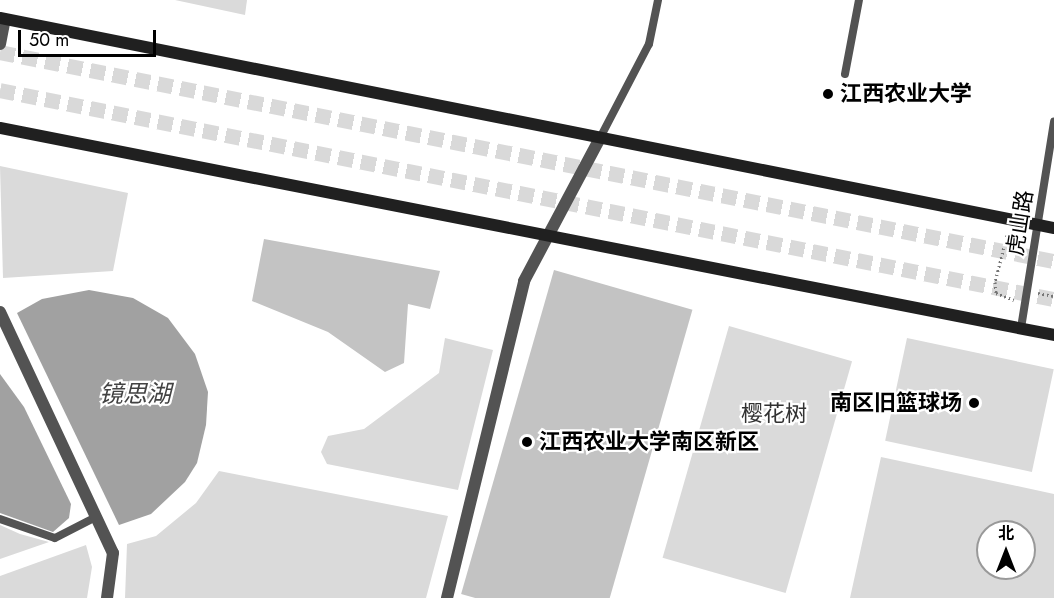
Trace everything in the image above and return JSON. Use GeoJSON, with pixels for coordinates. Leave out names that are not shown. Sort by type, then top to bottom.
{"type":"FeatureCollection","features":[{"type":"Feature","properties":{"kind":"main road"},"geometry":{"type":"LineString","coordinates":[[3,18],[1054,228]]}},
{"type":"Feature","properties":{"kind":"main road"},"geometry":{"type":"LineString","coordinates":[[0,128],[1054,334]]}},
{"type":"Feature","properties":{"kind":"street"},"geometry":{"type":"LineString","coordinates":[[0,44],[3,18]]}},
{"type":"Feature","properties":{"kind":"street"},"geometry":{"type":"LineString","coordinates":[[447,598],[524,280],[550,236],[600,138]]}},
{"type":"Feature","properties":{"kind":"street"},"geometry":{"type":"LineString","coordinates":[[0,312],[113,553],[107,598]]}},
{"type":"Feature","properties":{"kind":"lane"},"geometry":{"type":"LineString","coordinates":[[600,138],[650,44],[658,0]]}},
{"type":"Feature","properties":{"kind":"lane"},"geometry":{"type":"LineString","coordinates":[[845,74],[859,0]]}},
{"type":"Feature","properties":{"kind":"lane","name":"虎山路"},"geometry":{"type":"LineString","coordinates":[[1021,328],[1054,122]]}},
{"type":"Feature","properties":{"kind":"lane"},"geometry":{"type":"LineString","coordinates":[[0,519],[55,538],[96,517]]}},
{"type":"Feature","properties":{"kind":"path"},"geometry":{"type":"LineString","coordinates":[[1011,229],[995,282],[996,293],[1014,300],[1027,291],[1054,296]]}},
{"type":"Feature","properties":{"kind":"green space"},"geometry":{"type":"Polygon","coordinates":[[[175,0],[247,0],[245,15],[175,0]]]}},
{"type":"Feature","properties":{"kind":"green space"},"geometry":{"type":"Polygon","coordinates":[[[0,166],[128,193],[113,271],[3,278],[0,166]]]}},
{"type":"Feature","properties":{"kind":"green space","name":"樱花树"},"geometry":{"type":"Polygon","coordinates":[[[729,326],[852,361],[786,593],[663,558],[729,326]]]}},
{"type":"Feature","properties":{"kind":"green space"},"geometry":{"type":"Polygon","coordinates":[[[445,338],[493,350],[458,490],[327,464],[321,452],[328,436],[364,429],[439,373],[445,338]]]}},
{"type":"Feature","properties":{"kind":"green space","name":"南区旧篮球场"},"geometry":{"type":"Polygon","coordinates":[[[907,338],[1054,369],[1032,472],[885,441],[907,338]]]}},
{"type":"Feature","properties":{"kind":"green space"},"geometry":{"type":"Polygon","coordinates":[[[881,457],[1054,494],[1054,598],[850,598],[881,457]]]}},
{"type":"Feature","properties":{"kind":"green space"},"geometry":{"type":"Polygon","coordinates":[[[219,471],[448,516],[426,598],[125,598],[127,544],[156,536],[196,503],[219,471]]]}},
{"type":"Feature","properties":{"kind":"green space"},"geometry":{"type":"Polygon","coordinates":[[[0,525],[20,534],[49,542],[0,559],[0,525]]]}},
{"type":"Feature","properties":{"kind":"green space"},"geometry":{"type":"Polygon","coordinates":[[[86,545],[92,567],[87,598],[0,598],[0,576],[86,545]]]}},
{"type":"Feature","properties":{"kind":"water","name":"镜思湖"},"geometry":{"type":"Polygon","coordinates":[[[89,290],[133,298],[168,318],[195,354],[208,392],[206,425],[197,463],[185,482],[151,514],[119,525],[17,313],[42,299],[89,290]]]}},
{"type":"Feature","properties":{"kind":"water"},"geometry":{"type":"Polygon","coordinates":[[[0,374],[24,407],[71,504],[69,518],[53,532],[0,513],[0,374]]]}},
{"type":"Feature","properties":{"kind":"building"},"geometry":{"type":"Polygon","coordinates":[[[264,239],[440,271],[430,309],[408,304],[404,363],[385,372],[328,332],[252,301],[264,239]]]}},
{"type":"Feature","properties":{"kind":"building"},"geometry":{"type":"Polygon","coordinates":[[[554,270],[692,310],[610,598],[475,598],[461,594],[554,270]]]}},
{"type":"Feature","properties":{"kind":"tunnel"},"geometry":{"type":"LineString","coordinates":[[0,52],[1054,261]]}},
{"type":"Feature","properties":{"kind":"tunnel"},"geometry":{"type":"LineString","coordinates":[[0,90],[1054,299]]}},
{"type":"Feature","properties":{"kind":"place","name":"江西农业大学"},"geometry":{"type":"Point","coordinates":[828,94]}},
{"type":"Feature","properties":{"kind":"place","name":"南区旧篮球场"},"geometry":{"type":"Point","coordinates":[974,403]}},
{"type":"Feature","properties":{"kind":"place","name":"江西农业大学南区新区"},"geometry":{"type":"Point","coordinates":[527,442]}}]}
